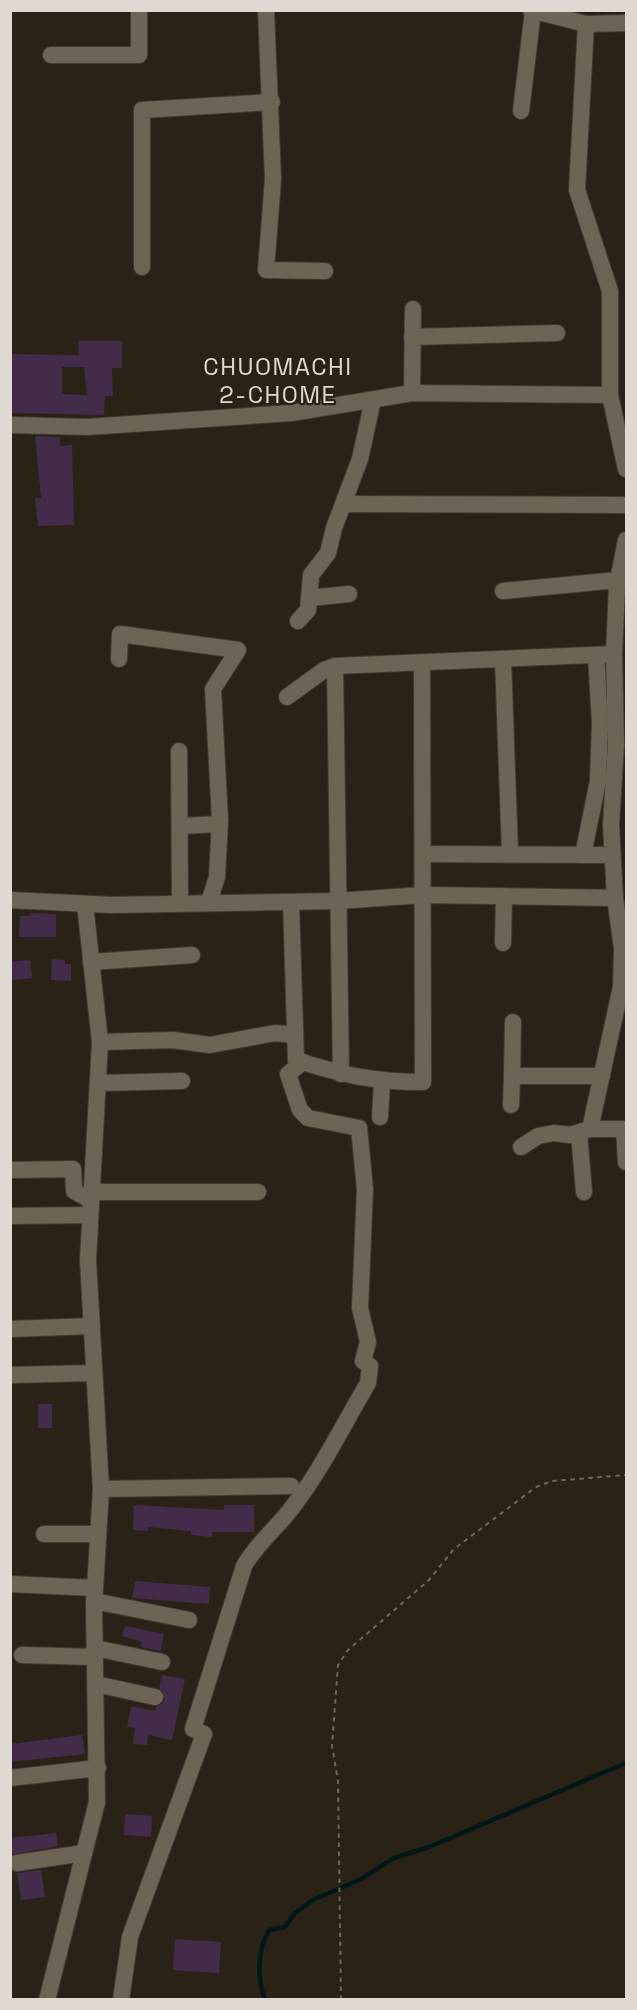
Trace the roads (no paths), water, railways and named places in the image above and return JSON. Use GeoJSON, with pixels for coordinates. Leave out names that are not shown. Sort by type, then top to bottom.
{"type":"FeatureCollection","features":[{"type":"Feature","properties":{"kind":"street"},"geometry":{"type":"LineString","coordinates":[[51,55],[139,55],[140,10]]}},
{"type":"Feature","properties":{"kind":"street"},"geometry":{"type":"LineString","coordinates":[[266,10],[272,102],[273,179],[266,270],[325,271]]}},
{"type":"Feature","properties":{"kind":"street"},"geometry":{"type":"LineString","coordinates":[[521,111],[537,11],[627,23]]}},
{"type":"Feature","properties":{"kind":"street"},"geometry":{"type":"LineString","coordinates":[[590,19],[577,190],[610,291],[610,394],[627,469]]}},
{"type":"Feature","properties":{"kind":"street"},"geometry":{"type":"LineString","coordinates":[[142,267],[142,110],[272,102]]}},
{"type":"Feature","properties":{"kind":"street"},"geometry":{"type":"LineString","coordinates":[[412,393],[413,309]]}},
{"type":"Feature","properties":{"kind":"street"},"geometry":{"type":"LineString","coordinates":[[412,337],[557,333]]}},
{"type":"Feature","properties":{"kind":"street"},"geometry":{"type":"LineString","coordinates":[[10,425],[87,427],[291,413],[412,393],[610,394]]}},
{"type":"Feature","properties":{"kind":"street"},"geometry":{"type":"LineString","coordinates":[[298,621],[308,610],[311,575],[328,553],[334,528],[360,459],[373,400]]}},
{"type":"Feature","properties":{"kind":"street"},"geometry":{"type":"LineString","coordinates":[[344,504],[627,505]]}},
{"type":"Feature","properties":{"kind":"street"},"geometry":{"type":"LineString","coordinates":[[584,1192],[584,1131],[602,1076],[621,987],[622,948],[612,855],[620,796],[621,687],[614,654],[622,601],[618,580],[627,540]]}},
{"type":"Feature","properties":{"kind":"street"},"geometry":{"type":"LineString","coordinates":[[503,591],[618,580]]}},
{"type":"Feature","properties":{"kind":"street"},"geometry":{"type":"LineString","coordinates":[[309,598],[349,594]]}},
{"type":"Feature","properties":{"kind":"street"},"geometry":{"type":"LineString","coordinates":[[119,659],[120,634],[238,650],[213,689],[219,824],[217,877],[209,902]]}},
{"type":"Feature","properties":{"kind":"street"},"geometry":{"type":"LineString","coordinates":[[287,697],[324,670],[335,666],[614,654]]}},
{"type":"Feature","properties":{"kind":"street"},"geometry":{"type":"LineString","coordinates":[[583,855],[598,781],[600,723],[596,655]]}},
{"type":"Feature","properties":{"kind":"street"},"geometry":{"type":"LineString","coordinates":[[503,659],[510,853]]}},
{"type":"Feature","properties":{"kind":"street"},"geometry":{"type":"LineString","coordinates":[[291,902],[296,1060],[341,1074],[382,1082],[423,1082],[425,854],[422,664]]}},
{"type":"Feature","properties":{"kind":"street"},"geometry":{"type":"LineString","coordinates":[[335,666],[341,1074]]}},
{"type":"Feature","properties":{"kind":"street"},"geometry":{"type":"LineString","coordinates":[[179,752],[180,903]]}},
{"type":"Feature","properties":{"kind":"street"},"geometry":{"type":"LineString","coordinates":[[180,826],[219,824]]}},
{"type":"Feature","properties":{"kind":"street"},"geometry":{"type":"LineString","coordinates":[[425,854],[612,855]]}},
{"type":"Feature","properties":{"kind":"street"},"geometry":{"type":"LineString","coordinates":[[10,900],[85,904],[337,901],[423,895],[615,898]]}},
{"type":"Feature","properties":{"kind":"street"},"geometry":{"type":"LineString","coordinates":[[503,943],[504,896]]}},
{"type":"Feature","properties":{"kind":"street"},"geometry":{"type":"LineString","coordinates":[[47,2000],[97,1802],[95,1594],[101,1489],[88,1260],[100,1042],[85,904]]}},
{"type":"Feature","properties":{"kind":"street"},"geometry":{"type":"LineString","coordinates":[[91,962],[192,955]]}},
{"type":"Feature","properties":{"kind":"street"},"geometry":{"type":"LineString","coordinates":[[511,1105],[513,1022]]}},
{"type":"Feature","properties":{"kind":"street"},"geometry":{"type":"LineString","coordinates":[[100,1042],[173,1040],[210,1045],[274,1033],[295,1035]]}},
{"type":"Feature","properties":{"kind":"street"},"geometry":{"type":"LineString","coordinates":[[121,2000],[130,1937],[204,1734],[193,1729],[244,1566],[252,1551],[290,1511],[312,1480],[368,1383],[370,1366],[363,1361],[368,1342],[360,1308],[365,1189],[359,1128],[308,1118],[300,1110],[288,1074],[303,1062]]}},
{"type":"Feature","properties":{"kind":"street"},"geometry":{"type":"LineString","coordinates":[[512,1076],[602,1076]]}},
{"type":"Feature","properties":{"kind":"street"},"geometry":{"type":"LineString","coordinates":[[98,1083],[182,1081]]}},
{"type":"Feature","properties":{"kind":"street"},"geometry":{"type":"LineString","coordinates":[[380,1117],[382,1082]]}},
{"type":"Feature","properties":{"kind":"street"},"geometry":{"type":"LineString","coordinates":[[521,1147],[538,1136],[625,1129],[627,1162]]}},
{"type":"Feature","properties":{"kind":"street"},"geometry":{"type":"LineString","coordinates":[[10,1170],[73,1169],[74,1191],[90,1202]]}},
{"type":"Feature","properties":{"kind":"street"},"geometry":{"type":"LineString","coordinates":[[10,1216],[90,1202],[258,1192]]}},
{"type":"Feature","properties":{"kind":"street"},"geometry":{"type":"LineString","coordinates":[[10,1329],[92,1326]]}},
{"type":"Feature","properties":{"kind":"street"},"geometry":{"type":"LineString","coordinates":[[10,1376],[94,1373]]}},
{"type":"Feature","properties":{"kind":"street"},"geometry":{"type":"LineString","coordinates":[[101,1489],[291,1486]]}},
{"type":"Feature","properties":{"kind":"street"},"geometry":{"type":"LineString","coordinates":[[44,1534],[98,1534]]}},
{"type":"Feature","properties":{"kind":"street"},"geometry":{"type":"LineString","coordinates":[[10,1584],[95,1594],[189,1620]]}},
{"type":"Feature","properties":{"kind":"street"},"geometry":{"type":"LineString","coordinates":[[22,1655],[95,1652],[162,1662]]}},
{"type":"Feature","properties":{"kind":"street"},"geometry":{"type":"LineString","coordinates":[[96,1684],[155,1697]]}},
{"type":"Feature","properties":{"kind":"street"},"geometry":{"type":"LineString","coordinates":[[10,1778],[98,1768]]}},
{"type":"Feature","properties":{"kind":"street"},"geometry":{"type":"LineString","coordinates":[[17,1863],[84,1853]]}},
{"type":"Feature","properties":{"kind":"waterway"},"geometry":{"type":"LineString","coordinates":[[265,2000],[259,1964],[265,1938],[269,1930],[285,1927],[294,1914],[311,1901],[361,1879],[394,1858],[429,1847],[626,1763]]}},
{"type":"Feature","properties":{"kind":"district","name":"CHUOMACHI 2-CHOME"},"geometry":{"type":"Point","coordinates":[278,381]}}]}
